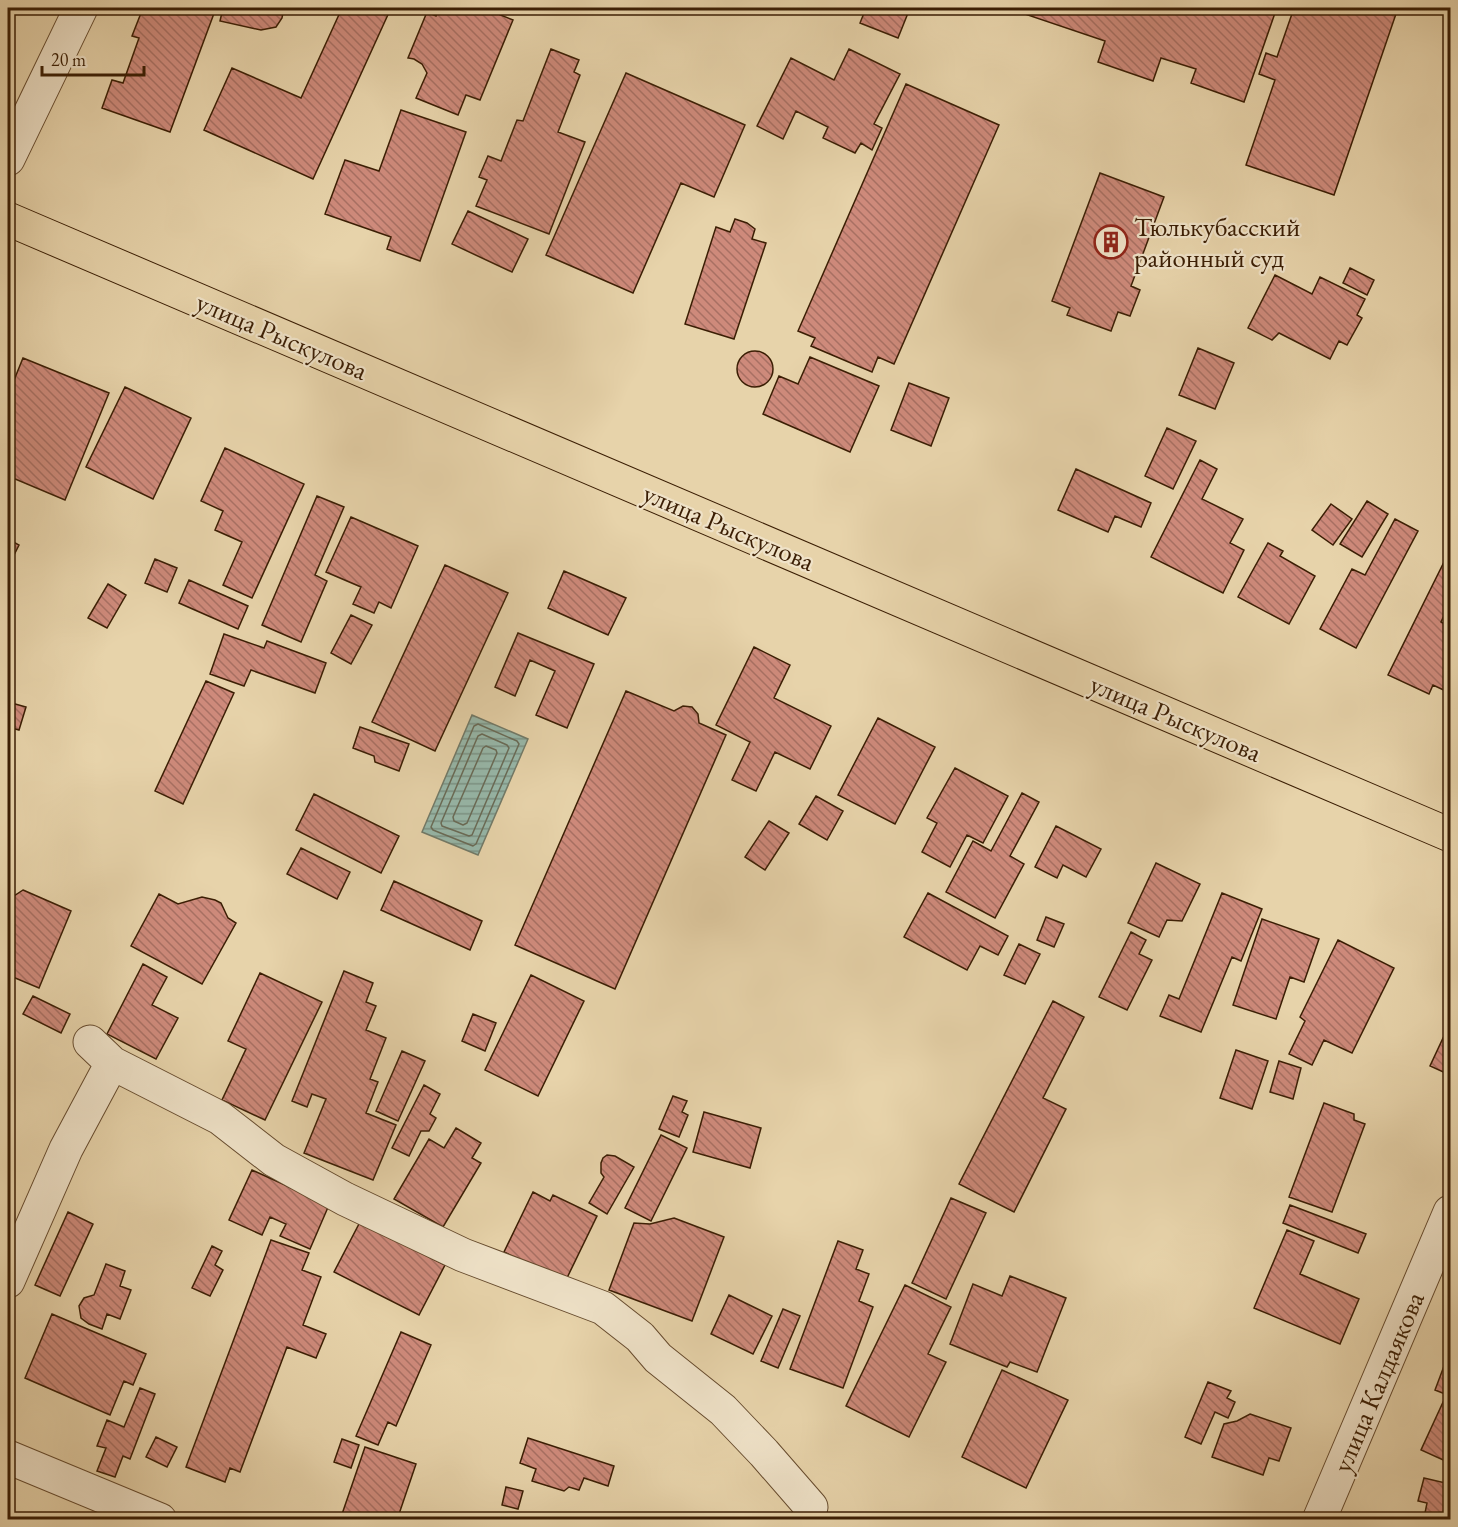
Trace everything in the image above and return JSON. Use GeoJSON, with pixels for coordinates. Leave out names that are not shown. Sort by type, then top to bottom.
{"type":"FeatureCollection","features":[{"type":"Feature","properties":{"kind":"main road","name":"улица Рыскулова"},"geometry":{"type":"LineString","coordinates":[[8,219],[1450,835]]}},
{"type":"Feature","properties":{"kind":"street"},"geometry":{"type":"LineString","coordinates":[[8,159],[81,8]]}},
{"type":"Feature","properties":{"kind":"street"},"geometry":{"type":"LineString","coordinates":[[8,1281],[66,1149],[101,1052],[220,1118],[274,1160],[345,1199],[463,1255],[603,1308],[640,1337],[658,1358],[723,1410],[811,1507]]}},
{"type":"Feature","properties":{"kind":"street","name":"улица Калдаякова"},"geometry":{"type":"LineString","coordinates":[[1319,1520],[1450,1212]]}},
{"type":"Feature","properties":{"kind":"street"},"geometry":{"type":"LineString","coordinates":[[8,1457],[160,1520]]}},
{"type":"Feature","properties":{"kind":"water"},"geometry":{"type":"Polygon","coordinates":[[[472,715],[528,739],[478,855],[422,832],[472,715]]]}},
{"type":"Feature","properties":{"kind":"building"},"geometry":{"type":"Polygon","coordinates":[[[143,8],[156,12],[157,8],[216,8],[170,132],[102,108],[112,80],[123,83],[139,38],[132,36],[143,8]]]}},
{"type":"Feature","properties":{"kind":"building"},"geometry":{"type":"Polygon","coordinates":[[[223,8],[284,8],[282,18],[276,27],[261,30],[220,21],[223,8]]]}},
{"type":"Feature","properties":{"kind":"building"},"geometry":{"type":"Polygon","coordinates":[[[342,8],[391,8],[313,179],[204,130],[232,68],[301,98],[342,8]]]}},
{"type":"Feature","properties":{"kind":"building"},"geometry":{"type":"Polygon","coordinates":[[[439,8],[483,8],[513,20],[480,100],[466,95],[458,115],[416,98],[427,73],[422,64],[408,58],[427,12],[436,16],[439,8]]]}},
{"type":"Feature","properties":{"kind":"building"},"geometry":{"type":"Polygon","coordinates":[[[866,8],[910,8],[898,38],[860,23],[866,8]]]}},
{"type":"Feature","properties":{"kind":"building"},"geometry":{"type":"Polygon","coordinates":[[[1007,8],[1260,8],[1275,13],[1244,102],[1191,83],[1196,69],[1161,58],[1153,81],[1098,62],[1105,41],[1007,8]]]}},
{"type":"Feature","properties":{"kind":"building"},"geometry":{"type":"Polygon","coordinates":[[[1294,8],[1398,8],[1334,195],[1246,165],[1275,80],[1259,74],[1266,53],[1277,57],[1294,8]]]}},
{"type":"Feature","properties":{"kind":"building"},"geometry":{"type":"Polygon","coordinates":[[[551,49],[579,60],[574,72],[580,75],[558,132],[585,142],[549,234],[476,206],[487,180],[479,177],[488,156],[501,161],[517,120],[523,121],[551,49]]]}},
{"type":"Feature","properties":{"kind":"building"},"geometry":{"type":"Polygon","coordinates":[[[849,49],[900,74],[874,124],[882,128],[872,150],[861,143],[855,153],[823,138],[828,127],[796,111],[783,139],[757,126],[791,58],[834,80],[849,49]]]}},
{"type":"Feature","properties":{"kind":"building"},"geometry":{"type":"Polygon","coordinates":[[[626,73],[745,125],[714,197],[681,183],[633,293],[546,255],[626,73]]]}},
{"type":"Feature","properties":{"kind":"building"},"geometry":{"type":"Polygon","coordinates":[[[906,84],[999,125],[894,364],[878,357],[872,372],[811,346],[815,338],[798,331],[906,84]]]}},
{"type":"Feature","properties":{"kind":"building"},"geometry":{"type":"Polygon","coordinates":[[[401,110],[466,132],[420,261],[387,249],[391,237],[325,214],[345,160],[379,171],[401,110]]]}},
{"type":"Feature","properties":{"kind":"building","name":"Тюлькубасский районный суд"},"geometry":{"type":"Polygon","coordinates":[[[1100,173],[1164,197],[1131,286],[1140,290],[1130,316],[1118,312],[1111,331],[1067,315],[1070,308],[1052,301],[1100,173]]]}},
{"type":"Feature","properties":{"kind":"building"},"geometry":{"type":"Polygon","coordinates":[[[468,211],[528,239],[512,272],[452,244],[468,211]]]}},
{"type":"Feature","properties":{"kind":"building"},"geometry":{"type":"Polygon","coordinates":[[[735,219],[755,229],[752,239],[766,243],[734,339],[685,324],[716,227],[730,232],[735,219]]]}},
{"type":"Feature","properties":{"kind":"building"},"geometry":{"type":"Polygon","coordinates":[[[1350,268],[1374,280],[1367,295],[1343,283],[1350,268]]]}},
{"type":"Feature","properties":{"kind":"building"},"geometry":{"type":"Polygon","coordinates":[[[1275,275],[1312,294],[1320,277],[1365,299],[1357,315],[1362,318],[1347,345],[1339,341],[1330,359],[1279,333],[1272,340],[1248,328],[1275,275]]]}},
{"type":"Feature","properties":{"kind":"building"},"geometry":{"type":"Polygon","coordinates":[[[1198,348],[1234,363],[1215,409],[1179,395],[1198,348]]]}},
{"type":"Feature","properties":{"kind":"building"},"geometry":{"type":"Polygon","coordinates":[[[755,351],[768,356],[773,369],[768,382],[755,387],[742,382],[737,369],[742,356],[755,351]]]}},
{"type":"Feature","properties":{"kind":"building"},"geometry":{"type":"Polygon","coordinates":[[[810,357],[879,386],[850,452],[763,414],[779,376],[798,384],[810,357]]]}},
{"type":"Feature","properties":{"kind":"building"},"geometry":{"type":"Polygon","coordinates":[[[23,358],[109,393],[65,500],[8,476],[8,395],[23,358]]]}},
{"type":"Feature","properties":{"kind":"building"},"geometry":{"type":"Polygon","coordinates":[[[909,383],[949,398],[931,446],[891,430],[909,383]]]}},
{"type":"Feature","properties":{"kind":"building"},"geometry":{"type":"Polygon","coordinates":[[[125,387],[191,418],[153,499],[86,467],[125,387]]]}},
{"type":"Feature","properties":{"kind":"building"},"geometry":{"type":"Polygon","coordinates":[[[1167,428],[1196,441],[1173,489],[1145,476],[1167,428]]]}},
{"type":"Feature","properties":{"kind":"building"},"geometry":{"type":"Polygon","coordinates":[[[225,448],[304,484],[252,598],[223,585],[242,542],[215,530],[223,511],[201,501],[225,448]]]}},
{"type":"Feature","properties":{"kind":"building"},"geometry":{"type":"Polygon","coordinates":[[[1200,460],[1217,469],[1202,499],[1243,519],[1230,543],[1244,550],[1223,593],[1151,557],[1200,460]]]}},
{"type":"Feature","properties":{"kind":"building"},"geometry":{"type":"Polygon","coordinates":[[[1076,469],[1151,503],[1141,527],[1115,516],[1108,532],[1058,510],[1076,469]]]}},
{"type":"Feature","properties":{"kind":"building"},"geometry":{"type":"Polygon","coordinates":[[[317,496],[344,507],[315,575],[327,581],[301,642],[262,625],[317,496]]]}},
{"type":"Feature","properties":{"kind":"building"},"geometry":{"type":"Polygon","coordinates":[[[1367,501],[1388,514],[1362,557],[1340,544],[1367,501]]]}},
{"type":"Feature","properties":{"kind":"building"},"geometry":{"type":"Polygon","coordinates":[[[1331,504],[1352,519],[1333,545],[1312,530],[1331,504]]]}},
{"type":"Feature","properties":{"kind":"building"},"geometry":{"type":"Polygon","coordinates":[[[351,517],[418,546],[391,608],[379,602],[374,613],[353,604],[361,587],[326,572],[351,517]]]}},
{"type":"Feature","properties":{"kind":"building"},"geometry":{"type":"Polygon","coordinates":[[[1395,519],[1418,531],[1356,648],[1320,629],[1352,569],[1365,575],[1395,519]]]}},
{"type":"Feature","properties":{"kind":"building"},"geometry":{"type":"Polygon","coordinates":[[[8,539],[19,545],[8,567],[8,539]]]}},
{"type":"Feature","properties":{"kind":"building"},"geometry":{"type":"Polygon","coordinates":[[[1268,543],[1283,551],[1280,556],[1315,576],[1289,624],[1238,597],[1268,543]]]}},
{"type":"Feature","properties":{"kind":"building"},"geometry":{"type":"Polygon","coordinates":[[[155,559],[177,568],[167,592],[145,583],[155,559]]]}},
{"type":"Feature","properties":{"kind":"building"},"geometry":{"type":"Polygon","coordinates":[[[1445,560],[1450,562],[1450,603],[1441,622],[1450,627],[1450,693],[1433,685],[1429,694],[1388,675],[1445,560]]]}},
{"type":"Feature","properties":{"kind":"building"},"geometry":{"type":"Polygon","coordinates":[[[445,565],[508,593],[435,751],[372,722],[445,565]]]}},
{"type":"Feature","properties":{"kind":"building"},"geometry":{"type":"Polygon","coordinates":[[[564,571],[626,598],[608,635],[548,608],[564,571]]]}},
{"type":"Feature","properties":{"kind":"building"},"geometry":{"type":"Polygon","coordinates":[[[189,580],[248,606],[238,629],[179,603],[189,580]]]}},
{"type":"Feature","properties":{"kind":"building"},"geometry":{"type":"Polygon","coordinates":[[[108,584],[126,595],[107,628],[88,618],[108,584]]]}},
{"type":"Feature","properties":{"kind":"building"},"geometry":{"type":"Polygon","coordinates":[[[351,615],[372,625],[351,664],[331,653],[351,615]]]}},
{"type":"Feature","properties":{"kind":"building"},"geometry":{"type":"Polygon","coordinates":[[[518,633],[594,664],[567,728],[536,715],[555,671],[530,660],[515,696],[495,687],[518,633]]]}},
{"type":"Feature","properties":{"kind":"building"},"geometry":{"type":"Polygon","coordinates":[[[224,634],[264,648],[267,641],[326,663],[315,693],[251,670],[244,686],[210,674],[224,634]]]}},
{"type":"Feature","properties":{"kind":"building"},"geometry":{"type":"Polygon","coordinates":[[[754,647],[790,665],[774,698],[831,726],[810,769],[775,752],[756,791],[732,780],[750,742],[716,725],[754,647]]]}},
{"type":"Feature","properties":{"kind":"building"},"geometry":{"type":"Polygon","coordinates":[[[206,681],[234,693],[183,804],[155,791],[206,681]]]}},
{"type":"Feature","properties":{"kind":"building"},"geometry":{"type":"Polygon","coordinates":[[[626,691],[674,711],[683,706],[692,707],[698,714],[699,723],[726,735],[615,989],[515,945],[626,691]]]}},
{"type":"Feature","properties":{"kind":"building"},"geometry":{"type":"Polygon","coordinates":[[[8,702],[26,707],[19,730],[8,727],[8,702]]]}},
{"type":"Feature","properties":{"kind":"building"},"geometry":{"type":"Polygon","coordinates":[[[878,718],[935,747],[895,824],[838,795],[878,718]]]}},
{"type":"Feature","properties":{"kind":"building"},"geometry":{"type":"Polygon","coordinates":[[[360,727],[409,744],[399,771],[375,762],[374,756],[353,748],[360,727]]]}},
{"type":"Feature","properties":{"kind":"building"},"geometry":{"type":"Polygon","coordinates":[[[955,768],[1008,796],[983,843],[967,835],[950,867],[922,852],[937,823],[927,818],[955,768]]]}},
{"type":"Feature","properties":{"kind":"building"},"geometry":{"type":"Polygon","coordinates":[[[1022,793],[1039,802],[1010,856],[1024,864],[995,918],[946,892],[973,841],[991,851],[1022,793]]]}},
{"type":"Feature","properties":{"kind":"building"},"geometry":{"type":"Polygon","coordinates":[[[314,794],[399,836],[381,873],[296,830],[314,794]]]}},
{"type":"Feature","properties":{"kind":"building"},"geometry":{"type":"Polygon","coordinates":[[[816,796],[843,811],[827,840],[799,824],[816,796]]]}},
{"type":"Feature","properties":{"kind":"building"},"geometry":{"type":"Polygon","coordinates":[[[769,821],[789,833],[765,870],[745,857],[769,821]]]}},
{"type":"Feature","properties":{"kind":"building"},"geometry":{"type":"Polygon","coordinates":[[[1056,826],[1101,849],[1086,877],[1063,865],[1057,878],[1035,867],[1056,826]]]}},
{"type":"Feature","properties":{"kind":"building"},"geometry":{"type":"Polygon","coordinates":[[[301,848],[350,872],[337,899],[287,874],[301,848]]]}},
{"type":"Feature","properties":{"kind":"building"},"geometry":{"type":"Polygon","coordinates":[[[1156,863],[1200,884],[1182,921],[1167,920],[1159,937],[1128,923],[1156,863]]]}},
{"type":"Feature","properties":{"kind":"building"},"geometry":{"type":"Polygon","coordinates":[[[394,881],[482,921],[470,950],[381,910],[394,881]]]}},
{"type":"Feature","properties":{"kind":"building"},"geometry":{"type":"Polygon","coordinates":[[[23,890],[71,911],[39,988],[8,975],[8,900],[23,890]]]}},
{"type":"Feature","properties":{"kind":"building"},"geometry":{"type":"Polygon","coordinates":[[[928,893],[1008,936],[998,955],[980,946],[967,970],[904,937],[928,893]]]}},
{"type":"Feature","properties":{"kind":"building"},"geometry":{"type":"Polygon","coordinates":[[[1222,893],[1262,909],[1241,961],[1232,957],[1201,1032],[1160,1016],[1169,995],[1179,999],[1222,893]]]}},
{"type":"Feature","properties":{"kind":"building"},"geometry":{"type":"Polygon","coordinates":[[[159,894],[178,904],[202,897],[215,900],[221,903],[228,918],[236,923],[202,984],[131,946],[159,894]]]}},
{"type":"Feature","properties":{"kind":"building"},"geometry":{"type":"Polygon","coordinates":[[[1046,917],[1064,924],[1054,947],[1037,940],[1046,917]]]}},
{"type":"Feature","properties":{"kind":"building"},"geometry":{"type":"Polygon","coordinates":[[[1262,919],[1319,939],[1304,982],[1290,977],[1276,1019],[1233,1005],[1262,919]]]}},
{"type":"Feature","properties":{"kind":"building"},"geometry":{"type":"Polygon","coordinates":[[[1131,932],[1146,940],[1139,954],[1152,960],[1127,1010],[1099,997],[1131,932]]]}},
{"type":"Feature","properties":{"kind":"building"},"geometry":{"type":"Polygon","coordinates":[[[1338,940],[1394,968],[1352,1053],[1324,1040],[1312,1065],[1289,1054],[1305,1021],[1300,1017],[1338,940]]]}},
{"type":"Feature","properties":{"kind":"building"},"geometry":{"type":"Polygon","coordinates":[[[1019,944],[1040,954],[1025,984],[1004,975],[1019,944]]]}},
{"type":"Feature","properties":{"kind":"building"},"geometry":{"type":"Polygon","coordinates":[[[143,964],[167,977],[152,1005],[178,1018],[156,1059],[107,1034],[143,964]]]}},
{"type":"Feature","properties":{"kind":"building"},"geometry":{"type":"Polygon","coordinates":[[[344,971],[373,983],[366,1002],[376,1006],[366,1030],[386,1038],[370,1079],[378,1082],[366,1113],[396,1125],[373,1180],[304,1153],[326,1099],[312,1094],[307,1107],[292,1101],[344,971]]]}},
{"type":"Feature","properties":{"kind":"building"},"geometry":{"type":"Polygon","coordinates":[[[260,973],[322,1002],[265,1120],[222,1100],[246,1049],[228,1041],[260,973]]]}},
{"type":"Feature","properties":{"kind":"building"},"geometry":{"type":"Polygon","coordinates":[[[531,975],[584,1001],[538,1096],[485,1070],[531,975]]]}},
{"type":"Feature","properties":{"kind":"building"},"geometry":{"type":"Polygon","coordinates":[[[33,996],[70,1014],[61,1033],[23,1014],[33,996]]]}},
{"type":"Feature","properties":{"kind":"building"},"geometry":{"type":"Polygon","coordinates":[[[1053,1001],[1084,1017],[1043,1098],[1066,1109],[1014,1212],[959,1184],[1053,1001]]]}},
{"type":"Feature","properties":{"kind":"building"},"geometry":{"type":"Polygon","coordinates":[[[473,1014],[496,1023],[485,1051],[462,1041],[473,1014]]]}},
{"type":"Feature","properties":{"kind":"building"},"geometry":{"type":"Polygon","coordinates":[[[1450,1023],[1450,1075],[1430,1066],[1450,1023]]]}},
{"type":"Feature","properties":{"kind":"building"},"geometry":{"type":"Polygon","coordinates":[[[1236,1050],[1268,1061],[1252,1109],[1220,1098],[1236,1050]]]}},
{"type":"Feature","properties":{"kind":"building"},"geometry":{"type":"Polygon","coordinates":[[[402,1051],[425,1061],[398,1121],[376,1111],[402,1051]]]}},
{"type":"Feature","properties":{"kind":"building"},"geometry":{"type":"Polygon","coordinates":[[[1279,1061],[1301,1068],[1293,1099],[1270,1092],[1279,1061]]]}},
{"type":"Feature","properties":{"kind":"building"},"geometry":{"type":"Polygon","coordinates":[[[424,1085],[440,1094],[430,1114],[436,1118],[429,1131],[421,1131],[409,1156],[392,1148],[424,1085]]]}},
{"type":"Feature","properties":{"kind":"building"},"geometry":{"type":"Polygon","coordinates":[[[673,1096],[687,1101],[682,1112],[688,1115],[679,1137],[659,1129],[673,1096]]]}},
{"type":"Feature","properties":{"kind":"building"},"geometry":{"type":"Polygon","coordinates":[[[1324,1103],[1354,1114],[1354,1120],[1365,1124],[1332,1212],[1289,1197],[1324,1103]]]}},
{"type":"Feature","properties":{"kind":"building"},"geometry":{"type":"Polygon","coordinates":[[[704,1112],[761,1128],[750,1168],[693,1152],[704,1112]]]}},
{"type":"Feature","properties":{"kind":"building"},"geometry":{"type":"Polygon","coordinates":[[[456,1128],[481,1143],[472,1158],[481,1163],[443,1227],[394,1199],[429,1139],[444,1148],[456,1128]]]}},
{"type":"Feature","properties":{"kind":"building"},"geometry":{"type":"Polygon","coordinates":[[[661,1135],[687,1148],[651,1221],[625,1208],[661,1135]]]}},
{"type":"Feature","properties":{"kind":"building"},"geometry":{"type":"Polygon","coordinates":[[[607,1155],[615,1156],[634,1167],[607,1214],[589,1203],[604,1177],[601,1173],[601,1163],[607,1155]]]}},
{"type":"Feature","properties":{"kind":"building"},"geometry":{"type":"Polygon","coordinates":[[[252,1170],[329,1205],[310,1249],[280,1236],[286,1224],[270,1217],[262,1235],[229,1220],[252,1170]]]}},
{"type":"Feature","properties":{"kind":"building"},"geometry":{"type":"Polygon","coordinates":[[[533,1192],[550,1201],[553,1195],[597,1216],[565,1282],[504,1252],[533,1192]]]}},
{"type":"Feature","properties":{"kind":"building"},"geometry":{"type":"Polygon","coordinates":[[[951,1198],[986,1213],[946,1299],[912,1283],[951,1198]]]}},
{"type":"Feature","properties":{"kind":"building"},"geometry":{"type":"Polygon","coordinates":[[[1290,1205],[1366,1234],[1358,1253],[1283,1223],[1290,1205]]]}},
{"type":"Feature","properties":{"kind":"building"},"geometry":{"type":"Polygon","coordinates":[[[68,1212],[93,1224],[60,1296],[35,1285],[68,1212]]]}},
{"type":"Feature","properties":{"kind":"building"},"geometry":{"type":"Polygon","coordinates":[[[674,1218],[724,1237],[692,1321],[609,1290],[634,1223],[650,1224],[674,1218]]]}},
{"type":"Feature","properties":{"kind":"building"},"geometry":{"type":"Polygon","coordinates":[[[360,1222],[445,1265],[419,1315],[334,1272],[360,1222]]]}},
{"type":"Feature","properties":{"kind":"building"},"geometry":{"type":"Polygon","coordinates":[[[1287,1230],[1314,1241],[1300,1274],[1359,1299],[1340,1344],[1254,1308],[1287,1230]]]}},
{"type":"Feature","properties":{"kind":"building"},"geometry":{"type":"Polygon","coordinates":[[[271,1240],[309,1253],[302,1270],[321,1277],[303,1325],[326,1334],[316,1358],[287,1347],[240,1472],[230,1468],[225,1482],[186,1467],[271,1240]]]}},
{"type":"Feature","properties":{"kind":"building"},"geometry":{"type":"Polygon","coordinates":[[[838,1241],[863,1250],[856,1269],[869,1274],[859,1301],[873,1307],[843,1388],[790,1369],[838,1241]]]}},
{"type":"Feature","properties":{"kind":"building"},"geometry":{"type":"Polygon","coordinates":[[[212,1246],[222,1251],[215,1265],[223,1270],[210,1296],[192,1288],[212,1246]]]}},
{"type":"Feature","properties":{"kind":"building"},"geometry":{"type":"Polygon","coordinates":[[[106,1264],[125,1271],[120,1286],[131,1290],[120,1319],[107,1314],[102,1329],[81,1318],[79,1306],[84,1298],[94,1295],[106,1264]]]}},
{"type":"Feature","properties":{"kind":"building"},"geometry":{"type":"Polygon","coordinates":[[[1010,1276],[1066,1298],[1037,1372],[1010,1362],[1007,1367],[950,1344],[973,1284],[1002,1296],[1010,1276]]]}},
{"type":"Feature","properties":{"kind":"building"},"geometry":{"type":"Polygon","coordinates":[[[905,1285],[951,1307],[928,1354],[946,1362],[909,1437],[846,1406],[905,1285]]]}},
{"type":"Feature","properties":{"kind":"building"},"geometry":{"type":"Polygon","coordinates":[[[729,1295],[772,1316],[753,1354],[711,1334],[729,1295]]]}},
{"type":"Feature","properties":{"kind":"building"},"geometry":{"type":"Polygon","coordinates":[[[783,1309],[800,1316],[778,1368],[761,1361],[783,1309]]]}},
{"type":"Feature","properties":{"kind":"building"},"geometry":{"type":"Polygon","coordinates":[[[52,1314],[146,1354],[133,1385],[124,1381],[110,1415],[25,1378],[52,1314]]]}},
{"type":"Feature","properties":{"kind":"building"},"geometry":{"type":"Polygon","coordinates":[[[401,1332],[431,1345],[396,1426],[388,1422],[378,1445],[356,1436],[401,1332]]]}},
{"type":"Feature","properties":{"kind":"building"},"geometry":{"type":"Polygon","coordinates":[[[1450,1350],[1450,1396],[1435,1390],[1450,1350]]]}},
{"type":"Feature","properties":{"kind":"building"},"geometry":{"type":"Polygon","coordinates":[[[1002,1370],[1068,1400],[1026,1488],[962,1457],[1002,1370]]]}},
{"type":"Feature","properties":{"kind":"building"},"geometry":{"type":"Polygon","coordinates":[[[1208,1382],[1231,1391],[1227,1398],[1235,1402],[1228,1418],[1215,1412],[1201,1444],[1185,1437],[1208,1382]]]}},
{"type":"Feature","properties":{"kind":"building"},"geometry":{"type":"Polygon","coordinates":[[[140,1388],[155,1394],[130,1459],[123,1456],[115,1477],[97,1471],[106,1448],[97,1446],[107,1420],[124,1427],[140,1388]]]}},
{"type":"Feature","properties":{"kind":"building"},"geometry":{"type":"Polygon","coordinates":[[[1444,1400],[1450,1403],[1450,1463],[1421,1450],[1444,1400]]]}},
{"type":"Feature","properties":{"kind":"building"},"geometry":{"type":"Polygon","coordinates":[[[1250,1414],[1291,1428],[1279,1461],[1269,1458],[1263,1475],[1212,1457],[1224,1424],[1237,1421],[1250,1414]]]}},
{"type":"Feature","properties":{"kind":"building"},"geometry":{"type":"Polygon","coordinates":[[[156,1437],[177,1447],[167,1467],[146,1457],[156,1437]]]}},
{"type":"Feature","properties":{"kind":"building"},"geometry":{"type":"Polygon","coordinates":[[[528,1438],[614,1466],[608,1486],[584,1478],[579,1490],[569,1487],[564,1491],[532,1481],[536,1469],[520,1463],[528,1438]]]}},
{"type":"Feature","properties":{"kind":"building"},"geometry":{"type":"Polygon","coordinates":[[[342,1439],[359,1445],[351,1468],[334,1462],[342,1439]]]}},
{"type":"Feature","properties":{"kind":"building"},"geometry":{"type":"Polygon","coordinates":[[[365,1447],[416,1464],[397,1520],[340,1520],[365,1447]]]}},
{"type":"Feature","properties":{"kind":"building"},"geometry":{"type":"Polygon","coordinates":[[[1424,1478],[1450,1484],[1450,1506],[1445,1505],[1442,1517],[1425,1513],[1427,1503],[1418,1501],[1424,1478]]]}},
{"type":"Feature","properties":{"kind":"building"},"geometry":{"type":"Polygon","coordinates":[[[506,1487],[523,1491],[518,1509],[502,1505],[506,1487]]]}},
{"type":"Feature","properties":{"kind":"building"},"geometry":{"type":"Polygon","coordinates":[[[8,1512],[24,1520],[8,1520],[8,1512]]]}},
{"type":"Feature","properties":{"kind":"place","name":"Тюлькубасский районный суд"},"geometry":{"type":"Point","coordinates":[1111,242]}}]}
